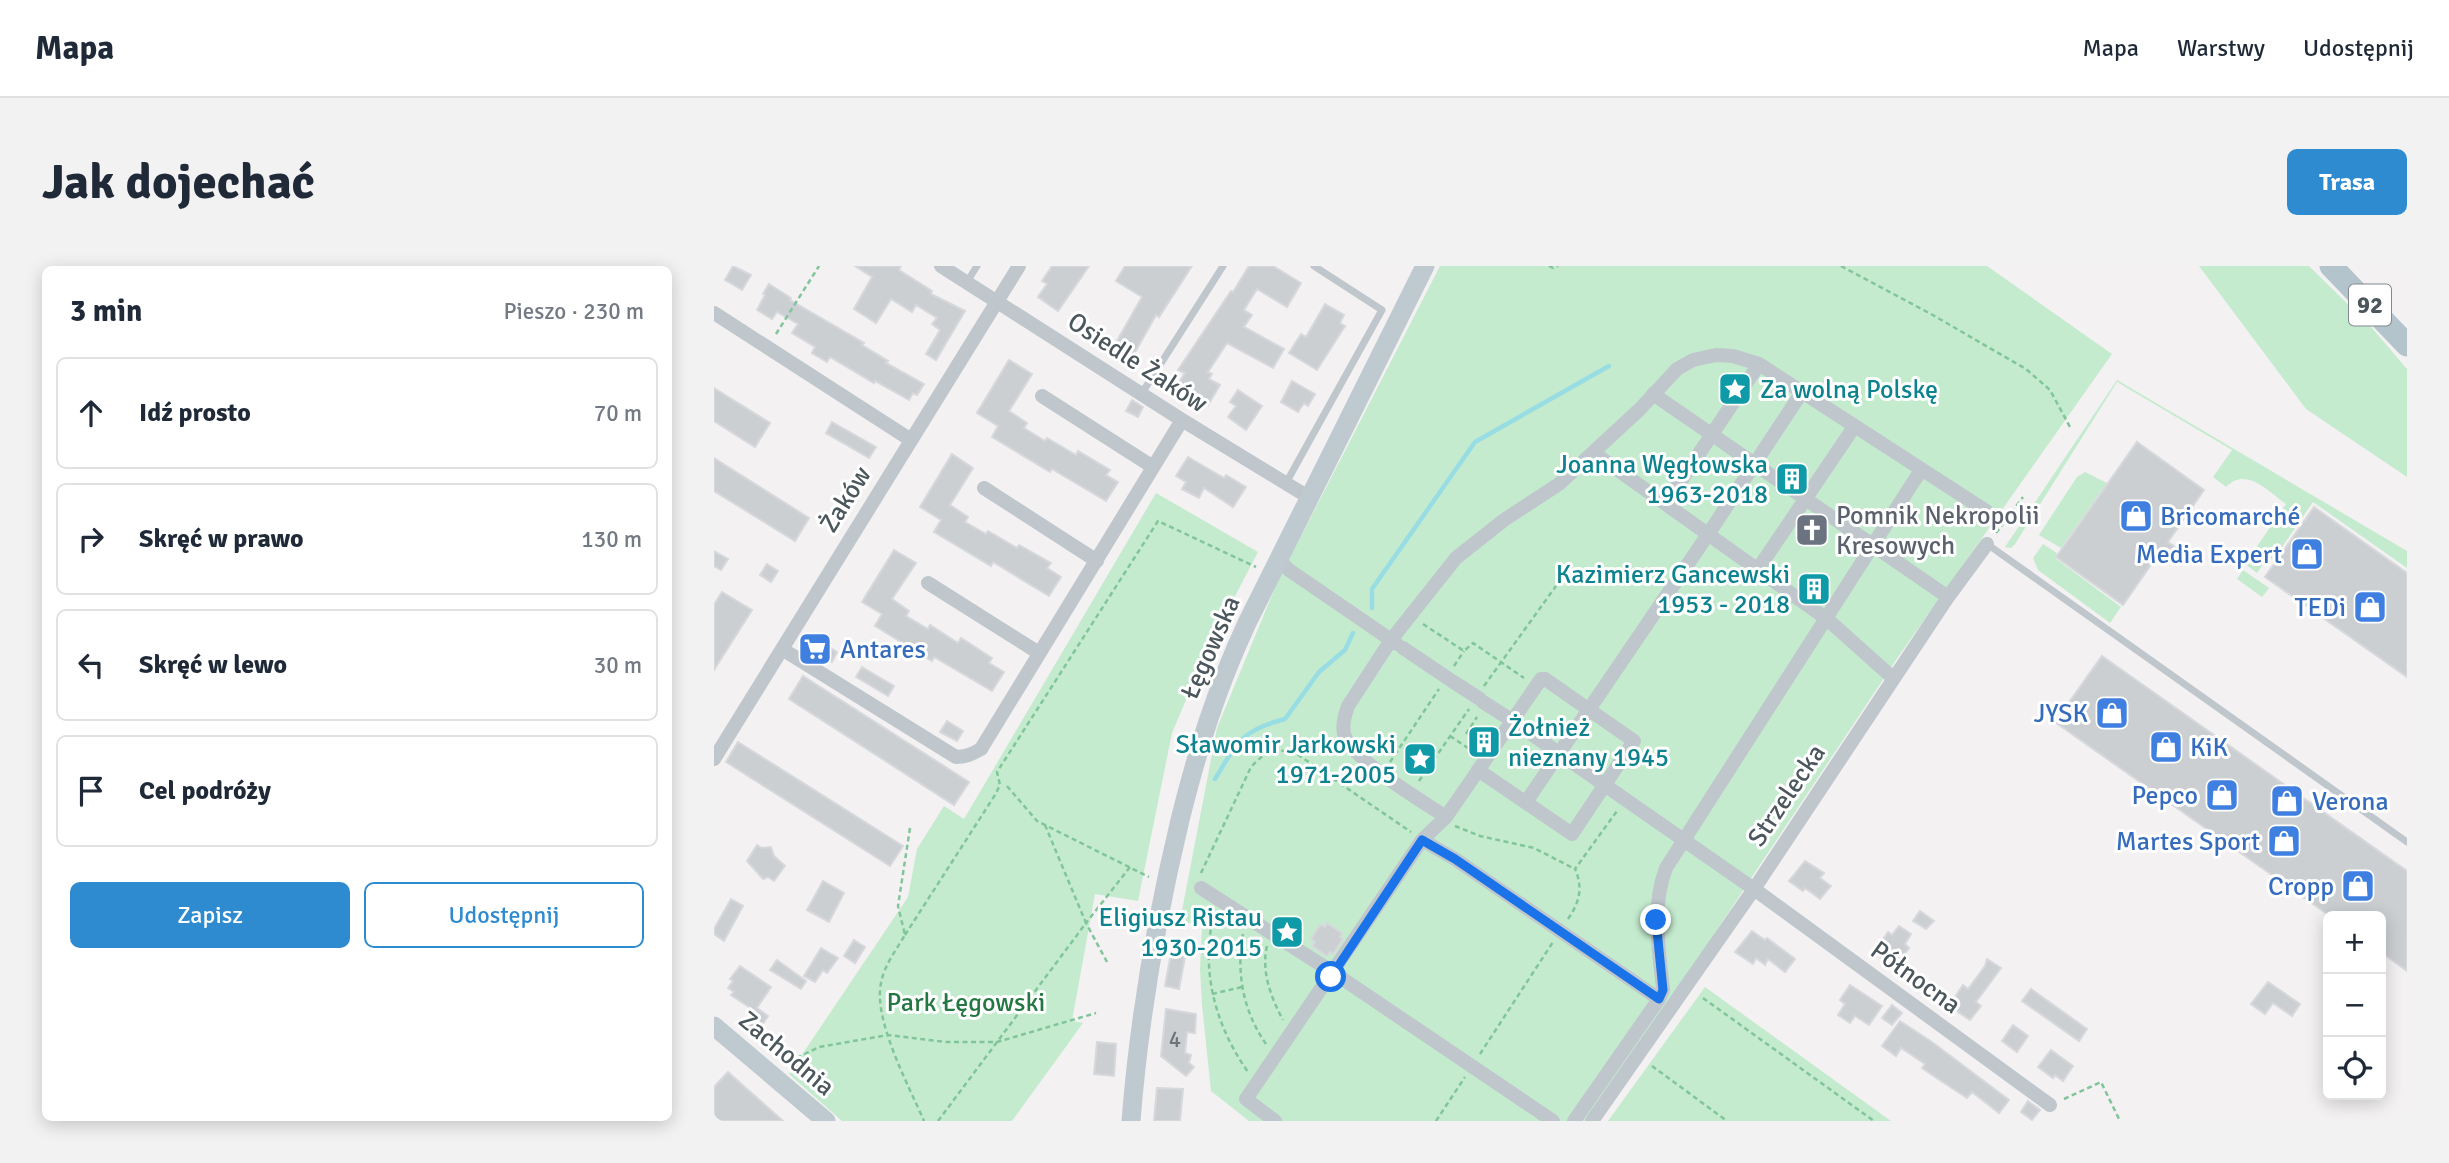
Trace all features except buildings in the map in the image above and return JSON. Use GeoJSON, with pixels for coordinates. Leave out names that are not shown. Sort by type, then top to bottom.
{"type":"FeatureCollection","features":[{"type":"Feature","properties":{"kind":"main road","name":"92"},"geometry":{"type":"LineString","coordinates":[[2331,266],[2407,345]]}},
{"type":"Feature","properties":{"kind":"street","name":"Osiedle Żaków"},"geometry":{"type":"LineString","coordinates":[[941,266],[1285,485],[1310,498]]}},
{"type":"Feature","properties":{"kind":"street","name":"Żaków"},"geometry":{"type":"LineString","coordinates":[[714,759],[1020,266]]}},
{"type":"Feature","properties":{"kind":"street","name":"Łęgowska"},"geometry":{"type":"LineString","coordinates":[[1131,1121],[1141,1020],[1150,966],[1170,863],[1207,719],[1225,670],[1425,266]]}},
{"type":"Feature","properties":{"kind":"street"},"geometry":{"type":"LineString","coordinates":[[714,313],[911,440]]}},
{"type":"Feature","properties":{"kind":"street"},"geometry":{"type":"LineString","coordinates":[[1444,819],[1356,753],[1345,735],[1343,720],[1348,706],[1398,645],[1410,615],[1456,558],[1504,520],[1559,484],[1594,453],[1677,369],[1701,358],[1725,355],[1759,365],[1986,511]]}},
{"type":"Feature","properties":{"kind":"street"},"geometry":{"type":"LineString","coordinates":[[1667,503],[1759,365]]}},
{"type":"Feature","properties":{"kind":"street"},"geometry":{"type":"LineString","coordinates":[[1526,802],[1802,392]]}},
{"type":"Feature","properties":{"kind":"street"},"geometry":{"type":"LineString","coordinates":[[1653,394],[1948,597]]}},
{"type":"Feature","properties":{"kind":"street"},"geometry":{"type":"LineString","coordinates":[[1042,396],[1153,467]]}},
{"type":"Feature","properties":{"kind":"street"},"geometry":{"type":"LineString","coordinates":[[782,649],[956,757],[965,757],[981,749],[1182,420]]}},
{"type":"Feature","properties":{"kind":"street"},"geometry":{"type":"LineString","coordinates":[[1758,569],[1854,427]]}},
{"type":"Feature","properties":{"kind":"street"},"geometry":{"type":"LineString","coordinates":[[1594,453],[1827,619],[1894,678]]}},
{"type":"Feature","properties":{"kind":"street"},"geometry":{"type":"LineString","coordinates":[[1574,1121],[1663,990],[1656,920],[1666,868],[1921,470]]}},
{"type":"Feature","properties":{"kind":"street"},"geometry":{"type":"LineString","coordinates":[[984,488],[1097,561]]}},
{"type":"Feature","properties":{"kind":"street","name":"Strzelecka"},"geometry":{"type":"LineString","coordinates":[[1592,1121],[1754,889],[1948,597],[1987,544]]}},
{"type":"Feature","properties":{"kind":"street","name":"Północna"},"geometry":{"type":"LineString","coordinates":[[1275,567],[1289,570],[1449,679],[1479,703],[1508,718],[1754,889],[2050,1105]]}},
{"type":"Feature","properties":{"kind":"street"},"geometry":{"type":"LineString","coordinates":[[928,583],[1038,653]]}},
{"type":"Feature","properties":{"kind":"street"},"geometry":{"type":"LineString","coordinates":[[1275,1121],[1246,1099],[1422,840],[1444,819],[1478,770],[1508,718],[1541,679],[1545,679],[1634,741],[1572,834],[1478,770]]}},
{"type":"Feature","properties":{"kind":"street"},"geometry":{"type":"LineString","coordinates":[[1422,840],[1455,859],[1659,999]]}},
{"type":"Feature","properties":{"kind":"street"},"geometry":{"type":"LineString","coordinates":[[1201,888],[1334,973],[1553,1121]]}},
{"type":"Feature","properties":{"kind":"street","name":"Zachodnia"},"geometry":{"type":"LineString","coordinates":[[714,1026],[826,1121]]}},
{"type":"Feature","properties":{"kind":"lane"},"geometry":{"type":"LineString","coordinates":[[967,282],[977,266]]}},
{"type":"Feature","properties":{"kind":"lane"},"geometry":{"type":"LineString","coordinates":[[1142,393],[1223,266]]}},
{"type":"Feature","properties":{"kind":"lane"},"geometry":{"type":"LineString","coordinates":[[1285,485],[1382,310],[1314,266]]}},
{"type":"Feature","properties":{"kind":"lane"},"geometry":{"type":"LineString","coordinates":[[1987,544],[2407,842]]}},
{"type":"Feature","properties":{"kind":"path"},"geometry":{"type":"LineString","coordinates":[[768,346],[819,266]]}},
{"type":"Feature","properties":{"kind":"path"},"geometry":{"type":"LineString","coordinates":[[1549,266],[1558,266]]}},
{"type":"Feature","properties":{"kind":"path"},"geometry":{"type":"LineString","coordinates":[[1841,266],[2026,369],[2050,390],[2070,427]]}},
{"type":"Feature","properties":{"kind":"path"},"geometry":{"type":"LineString","coordinates":[[1987,544],[2024,497]]}},
{"type":"Feature","properties":{"kind":"path"},"geometry":{"type":"LineString","coordinates":[[924,1121],[888,1035],[882,1012],[880,984],[889,961],[995,795],[1000,785],[997,772],[1158,521],[1275,567]]}},
{"type":"Feature","properties":{"kind":"path"},"geometry":{"type":"LineString","coordinates":[[1466,734],[1501,662],[1556,586]]}},
{"type":"Feature","properties":{"kind":"path"},"geometry":{"type":"LineString","coordinates":[[1410,615],[1464,651]]}},
{"type":"Feature","properties":{"kind":"path"},"geometry":{"type":"LineString","coordinates":[[1382,774],[1449,679],[1464,651],[1473,643],[1536,686]]}},
{"type":"Feature","properties":{"kind":"path"},"geometry":{"type":"LineString","coordinates":[[1411,793],[1464,715],[1479,703]]}},
{"type":"Feature","properties":{"kind":"path"},"geometry":{"type":"LineString","coordinates":[[1464,715],[1474,722]]}},
{"type":"Feature","properties":{"kind":"path"},"geometry":{"type":"LineString","coordinates":[[1450,736],[1476,754]]}},
{"type":"Feature","properties":{"kind":"path"},"geometry":{"type":"LineString","coordinates":[[1201,888],[1199,877],[1251,767],[1261,756],[1276,750],[1294,752],[1422,840]]}},
{"type":"Feature","properties":{"kind":"path"},"geometry":{"type":"LineString","coordinates":[[1007,786],[1037,821],[1152,879]]}},
{"type":"Feature","properties":{"kind":"path"},"geometry":{"type":"LineString","coordinates":[[1575,869],[1625,801]]}},
{"type":"Feature","properties":{"kind":"path"},"geometry":{"type":"LineString","coordinates":[[1436,1121],[1574,911],[1581,883],[1575,869],[1534,848],[1480,836],[1444,819]]}},
{"type":"Feature","properties":{"kind":"path"},"geometry":{"type":"LineString","coordinates":[[1045,825],[1086,923],[1107,962]]}},
{"type":"Feature","properties":{"kind":"path"},"geometry":{"type":"LineString","coordinates":[[905,935],[898,906],[910,828]]}},
{"type":"Feature","properties":{"kind":"path"},"geometry":{"type":"LineString","coordinates":[[938,1121],[1130,867]]}},
{"type":"Feature","properties":{"kind":"path"},"geometry":{"type":"LineString","coordinates":[[1218,898],[1207,955],[1212,994],[1227,1037],[1256,1084]]}},
{"type":"Feature","properties":{"kind":"path"},"geometry":{"type":"LineString","coordinates":[[1246,917],[1240,953],[1242,987],[1248,1012],[1258,1032],[1276,1054]]}},
{"type":"Feature","properties":{"kind":"path"},"geometry":{"type":"LineString","coordinates":[[1270,933],[1265,953],[1269,990],[1291,1032]]}},
{"type":"Feature","properties":{"kind":"path"},"geometry":{"type":"LineString","coordinates":[[1212,994],[1242,987]]}},
{"type":"Feature","properties":{"kind":"path"},"geometry":{"type":"LineString","coordinates":[[1703,998],[1874,1121]]}},
{"type":"Feature","properties":{"kind":"path"},"geometry":{"type":"LineString","coordinates":[[810,1075],[789,1062],[818,1047],[888,1035],[946,1042],[997,1042],[1096,1013]]}},
{"type":"Feature","properties":{"kind":"path"},"geometry":{"type":"LineString","coordinates":[[1652,1066],[1727,1121]]}},
{"type":"Feature","properties":{"kind":"path"},"geometry":{"type":"LineString","coordinates":[[2050,1105],[2101,1082],[2120,1121]]}},
{"type":"Feature","properties":{"kind":"green space"},"geometry":{"type":"Polygon","coordinates":[[[1440,266],[1987,266],[2112,354],[1898,657],[1685,978],[1586,1121],[1249,1121],[1211,1091],[1200,969],[1202,926],[1180,921],[1217,728],[1277,583],[1440,266]]]}},
{"type":"Feature","properties":{"kind":"green space"},"geometry":{"type":"Polygon","coordinates":[[[2199,266],[2309,266],[2372,328],[2407,369],[2407,477],[2306,409],[2199,266]]]}},
{"type":"Feature","properties":{"kind":"green space"},"geometry":{"type":"Polygon","coordinates":[[[2117,380],[2407,551],[2407,568],[2313,502],[2273,560],[2268,557],[2257,573],[2245,564],[2286,504],[2264,487],[2249,480],[2234,481],[2226,487],[2213,477],[2232,450],[2117,382],[2015,544],[2011,548],[2005,547],[2117,380]]]}},
{"type":"Feature","properties":{"kind":"green space"},"geometry":{"type":"Polygon","coordinates":[[[2085,472],[2107,483],[2061,548],[2039,535],[2077,477],[2085,472]]]}},
{"type":"Feature","properties":{"kind":"green space","name":"Park Łęgowski"},"geometry":{"type":"Polygon","coordinates":[[[1156,493],[1258,552],[1208,648],[1172,733],[1138,901],[1095,894],[1072,1021],[1083,1023],[1012,1121],[842,1121],[789,1074],[908,897],[917,849],[944,806],[964,819],[1156,493]]]}},
{"type":"Feature","properties":{"kind":"green space"},"geometry":{"type":"Polygon","coordinates":[[[2043,544],[2057,553],[2055,558],[2121,607],[2110,623],[2038,570],[2033,558],[2043,544]]]}},
{"type":"Feature","properties":{"kind":"green space"},"geometry":{"type":"Polygon","coordinates":[[[2243,570],[2269,588],[2262,597],[2237,579],[2243,570]]]}},
{"type":"Feature","properties":{"kind":"green space"},"geometry":{"type":"Polygon","coordinates":[[[1705,987],[1891,1121],[1608,1121],[1705,987]]]}},
{"type":"Feature","properties":{"kind":"waterway"},"geometry":{"type":"LineString","coordinates":[[1372,608],[1372,589],[1475,442],[1609,366]]}},
{"type":"Feature","properties":{"kind":"waterway"},"geometry":{"type":"LineString","coordinates":[[1215,779],[1235,747],[1249,733],[1285,719],[1319,672],[1345,650],[1353,633]]}},
{"type":"Feature","properties":{"kind":"place","name":"Za wolną Polskę"},"geometry":{"type":"Point","coordinates":[1735,389]}},
{"type":"Feature","properties":{"kind":"place","name":"Joanna Węgłowska 1963-2018"},"geometry":{"type":"Point","coordinates":[1792,479]}},
{"type":"Feature","properties":{"kind":"place","name":"Bricomarché"},"geometry":{"type":"Point","coordinates":[2136,516]}},
{"type":"Feature","properties":{"kind":"place","name":"Pomnik Nekropolii Kresowych"},"geometry":{"type":"Point","coordinates":[1812,530]}},
{"type":"Feature","properties":{"kind":"place","name":"Media Expert"},"geometry":{"type":"Point","coordinates":[2307,554]}},
{"type":"Feature","properties":{"kind":"place","name":"Kazimierz Gancewski 1953 - 2018"},"geometry":{"type":"Point","coordinates":[1814,589]}},
{"type":"Feature","properties":{"kind":"place","name":"TEDi"},"geometry":{"type":"Point","coordinates":[2370,607]}},
{"type":"Feature","properties":{"kind":"place","name":"Antares"},"geometry":{"type":"Point","coordinates":[815,649]}},
{"type":"Feature","properties":{"kind":"place","name":"JYSK"},"geometry":{"type":"Point","coordinates":[2112,713]}},
{"type":"Feature","properties":{"kind":"place","name":"Żołnież nieznany 1945"},"geometry":{"type":"Point","coordinates":[1484,742]}},
{"type":"Feature","properties":{"kind":"place","name":"KiK"},"geometry":{"type":"Point","coordinates":[2166,747]}},
{"type":"Feature","properties":{"kind":"place","name":"Sławomir Jarkowski 1971-2005"},"geometry":{"type":"Point","coordinates":[1420,759]}},
{"type":"Feature","properties":{"kind":"place","name":"Pepco"},"geometry":{"type":"Point","coordinates":[2222,795]}},
{"type":"Feature","properties":{"kind":"place","name":"Verona"},"geometry":{"type":"Point","coordinates":[2287,801]}},
{"type":"Feature","properties":{"kind":"place","name":"Martes Sport"},"geometry":{"type":"Point","coordinates":[2284,841]}},
{"type":"Feature","properties":{"kind":"place","name":"Cropp"},"geometry":{"type":"Point","coordinates":[2358,886]}},
{"type":"Feature","properties":{"kind":"place","name":"Eligiusz Ristau 1930-2015"},"geometry":{"type":"Point","coordinates":[1287,932]}},
{"type":"Feature","properties":{"kind":"route"},"geometry":{"type":"LineString","coordinates":[[1331,977],[1422,840],[1455,859],[1659,999],[1663,990],[1656,920]]}}]}
